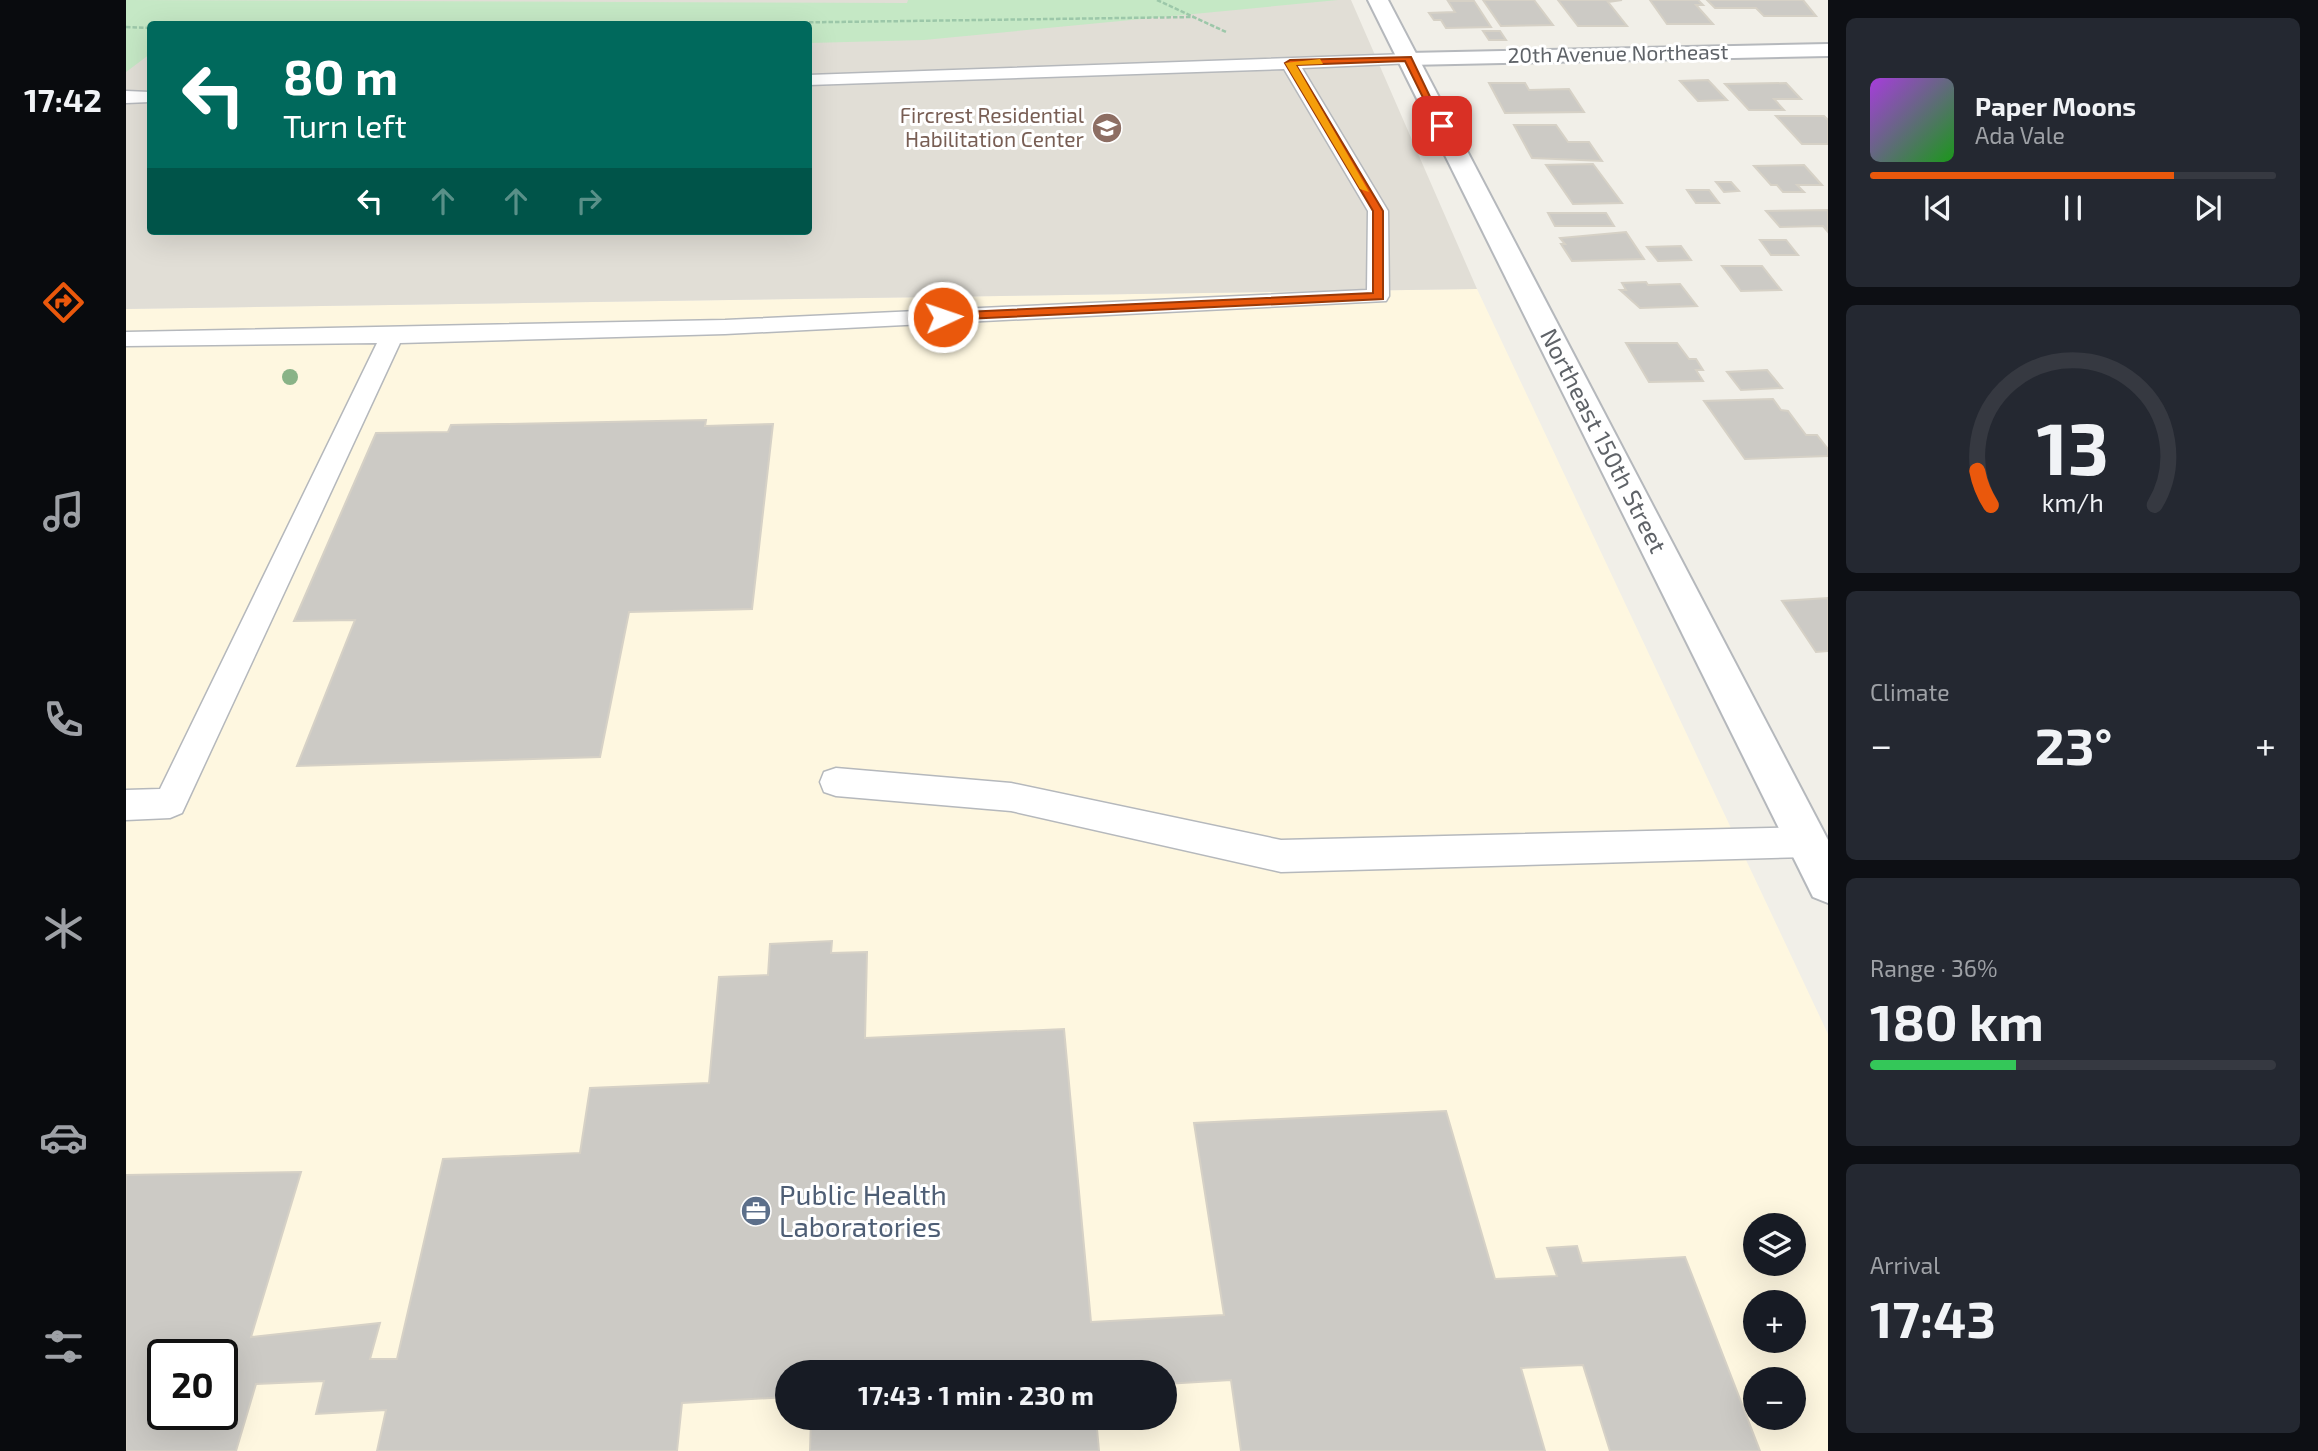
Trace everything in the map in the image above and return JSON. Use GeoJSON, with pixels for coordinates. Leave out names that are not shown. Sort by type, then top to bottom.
{"type":"FeatureCollection","features":[{"type":"Feature","properties":{"kind":"street","name":"Northeast 150th Street"},"geometry":{"type":"LineString","coordinates":[[1378,0],[1818,842],[1828,883]]}},
{"type":"Feature","properties":{"kind":"street","name":"20th Avenue Northeast"},"geometry":{"type":"LineString","coordinates":[[1408,59],[1828,51]]}},
{"type":"Feature","properties":{"kind":"lane"},"geometry":{"type":"LineString","coordinates":[[812,80],[1408,59]]}},
{"type":"Feature","properties":{"kind":"lane"},"geometry":{"type":"LineString","coordinates":[[126,339],[393,337],[739,326],[1378,296],[1378,211],[1290,63]]}},
{"type":"Feature","properties":{"kind":"lane"},"geometry":{"type":"LineString","coordinates":[[126,97],[147,97]]}},
{"type":"Feature","properties":{"kind":"lane"},"geometry":{"type":"LineString","coordinates":[[126,805],[170,803],[393,337]]}},
{"type":"Feature","properties":{"kind":"lane"},"geometry":{"type":"LineString","coordinates":[[836,782],[1012,797],[1281,856],[1818,842]]}},
{"type":"Feature","properties":{"kind":"path"},"geometry":{"type":"LineString","coordinates":[[812,22],[1194,17]]}},
{"type":"Feature","properties":{"kind":"path"},"geometry":{"type":"LineString","coordinates":[[126,27],[147,28]]}},
{"type":"Feature","properties":{"kind":"shaded area","name":"Fircrest Residential Habilitation Center"},"geometry":{"type":"Polygon","coordinates":[[[126,0],[1351,0],[1477,289],[126,309],[126,0]]]}},
{"type":"Feature","properties":{"kind":"shaded area"},"geometry":{"type":"Polygon","coordinates":[[[1477,289],[1828,1034],[1828,1451],[126,1451],[126,309],[1477,289]]]}},
{"type":"Feature","properties":{"kind":"green space"},"geometry":{"type":"Polygon","coordinates":[[[126,0],[907,3],[908,0],[1338,0],[924,40],[812,43],[812,21],[147,21],[147,56],[126,72],[126,0]]]}},
{"type":"Feature","properties":{"kind":"building"},"geometry":{"type":"Polygon","coordinates":[[[1483,0],[1534,0],[1553,25],[1501,26],[1483,0]]]}},
{"type":"Feature","properties":{"kind":"building"},"geometry":{"type":"Polygon","coordinates":[[[1558,0],[1622,0],[1608,2],[1627,26],[1578,26],[1558,0]]]}},
{"type":"Feature","properties":{"kind":"building"},"geometry":{"type":"Polygon","coordinates":[[[1650,0],[1698,0],[1703,5],[1696,5],[1713,24],[1667,24],[1650,0]]]}},
{"type":"Feature","properties":{"kind":"building"},"geometry":{"type":"Polygon","coordinates":[[[1707,0],[1803,0],[1816,16],[1764,16],[1756,8],[1715,8],[1707,0]]]}},
{"type":"Feature","properties":{"kind":"building"},"geometry":{"type":"Polygon","coordinates":[[[1448,1],[1474,1],[1491,27],[1446,28],[1441,20],[1434,20],[1429,13],[1455,12],[1448,1]]]}},
{"type":"Feature","properties":{"kind":"building"},"geometry":{"type":"Polygon","coordinates":[[[1483,31],[1500,31],[1506,40],[1489,40],[1483,31]]]}},
{"type":"Feature","properties":{"kind":"building"},"geometry":{"type":"Polygon","coordinates":[[[1708,80],[1727,100],[1698,101],[1680,81],[1708,80]]]}},
{"type":"Feature","properties":{"kind":"building"},"geometry":{"type":"Polygon","coordinates":[[[1489,83],[1525,83],[1529,90],[1569,89],[1584,112],[1505,113],[1489,83]]]}},
{"type":"Feature","properties":{"kind":"building"},"geometry":{"type":"Polygon","coordinates":[[[1786,83],[1801,99],[1774,99],[1784,110],[1749,110],[1725,84],[1786,83]]]}},
{"type":"Feature","properties":{"kind":"building"},"geometry":{"type":"Polygon","coordinates":[[[1776,116],[1824,116],[1828,120],[1828,144],[1802,144],[1776,116]]]}},
{"type":"Feature","properties":{"kind":"building"},"geometry":{"type":"Polygon","coordinates":[[[1514,125],[1556,125],[1568,142],[1589,142],[1602,161],[1532,158],[1514,125]]]}},
{"type":"Feature","properties":{"kind":"building"},"geometry":{"type":"Polygon","coordinates":[[[1593,164],[1622,203],[1573,204],[1546,165],[1593,164]]]}},
{"type":"Feature","properties":{"kind":"building"},"geometry":{"type":"Polygon","coordinates":[[[1804,165],[1822,185],[1797,185],[1804,192],[1783,192],[1777,185],[1771,185],[1754,166],[1804,165]]]}},
{"type":"Feature","properties":{"kind":"building"},"geometry":{"type":"Polygon","coordinates":[[[1716,182],[1731,182],[1739,191],[1724,192],[1716,182]]]}},
{"type":"Feature","properties":{"kind":"building"},"geometry":{"type":"Polygon","coordinates":[[[1687,190],[1709,190],[1719,203],[1696,203],[1687,190]]]}},
{"type":"Feature","properties":{"kind":"building"},"geometry":{"type":"Polygon","coordinates":[[[1828,210],[1828,232],[1823,226],[1780,227],[1766,211],[1828,210]]]}},
{"type":"Feature","properties":{"kind":"building"},"geometry":{"type":"Polygon","coordinates":[[[1548,213],[1606,213],[1614,226],[1555,226],[1548,213]]]}},
{"type":"Feature","properties":{"kind":"building"},"geometry":{"type":"Polygon","coordinates":[[[1626,232],[1644,259],[1572,261],[1560,238],[1626,232]]]}},
{"type":"Feature","properties":{"kind":"building"},"geometry":{"type":"Polygon","coordinates":[[[1760,240],[1786,240],[1798,255],[1771,255],[1760,240]]]}},
{"type":"Feature","properties":{"kind":"building"},"geometry":{"type":"Polygon","coordinates":[[[1681,246],[1691,260],[1658,261],[1647,247],[1681,246]]]}},
{"type":"Feature","properties":{"kind":"building"},"geometry":{"type":"Polygon","coordinates":[[[1722,266],[1762,266],[1781,290],[1741,291],[1722,266]]]}},
{"type":"Feature","properties":{"kind":"building"},"geometry":{"type":"Polygon","coordinates":[[[1646,282],[1648,285],[1680,284],[1697,306],[1640,308],[1620,290],[1626,290],[1622,283],[1646,282]]]}},
{"type":"Feature","properties":{"kind":"building"},"geometry":{"type":"Polygon","coordinates":[[[1626,343],[1677,343],[1689,359],[1696,359],[1703,370],[1696,370],[1703,381],[1649,382],[1626,343]]]}},
{"type":"Feature","properties":{"kind":"building"},"geometry":{"type":"Polygon","coordinates":[[[1767,370],[1782,388],[1741,390],[1727,372],[1767,370]]]}},
{"type":"Feature","properties":{"kind":"building"},"geometry":{"type":"Polygon","coordinates":[[[1773,399],[1781,410],[1788,411],[1806,435],[1817,435],[1828,449],[1828,456],[1745,459],[1704,401],[1773,399]]]}},
{"type":"Feature","properties":{"kind":"building"},"geometry":{"type":"Polygon","coordinates":[[[706,420],[705,426],[773,424],[752,609],[629,612],[600,757],[297,766],[355,620],[294,621],[376,433],[448,432],[451,425],[706,420]]]}},
{"type":"Feature","properties":{"kind":"building"},"geometry":{"type":"Polygon","coordinates":[[[1828,598],[1828,651],[1816,652],[1782,601],[1828,598]]]}},
{"type":"Feature","properties":{"kind":"building","name":"Public Health Laboratories"},"geometry":{"type":"Polygon","coordinates":[[[832,941],[831,953],[867,952],[865,1038],[1064,1029],[1091,1322],[1224,1315],[1194,1123],[1446,1111],[1495,1279],[1557,1276],[1547,1248],[1577,1246],[1582,1263],[1685,1257],[1743,1407],[1743,1430],[1752,1430],[1760,1451],[1610,1451],[1583,1365],[1521,1368],[1545,1451],[1241,1451],[1231,1380],[1177,1383],[1177,1360],[775,1360],[775,1398],[682,1403],[677,1451],[377,1451],[386,1410],[316,1414],[324,1381],[256,1384],[236,1451],[126,1451],[126,1175],[301,1172],[251,1337],[380,1323],[370,1359],[397,1359],[443,1159],[580,1153],[590,1088],[709,1083],[719,977],[768,975],[770,944],[832,941]]]}},
{"type":"Feature","properties":{"kind":"building"},"geometry":{"type":"Polygon","coordinates":[[[811,1430],[1097,1430],[1099,1451],[810,1451],[811,1430]]]}},
{"type":"Feature","properties":{"kind":"slow traffic"},"geometry":{"type":"LineString","coordinates":[[1320,62],[1290,63],[1365,189]]}},
{"type":"Feature","properties":{"kind":"place","name":"Fircrest Residential Habilitation Center"},"geometry":{"type":"Point","coordinates":[1107,128]}},
{"type":"Feature","properties":{"kind":"place","name":"Public Health Laboratories"},"geometry":{"type":"Point","coordinates":[756,1211]}},
{"type":"Feature","properties":{"kind":"route"},"geometry":{"type":"LineString","coordinates":[[943,317],[1378,296],[1378,211],[1290,63],[1408,59],[1442,126]]}}]}
